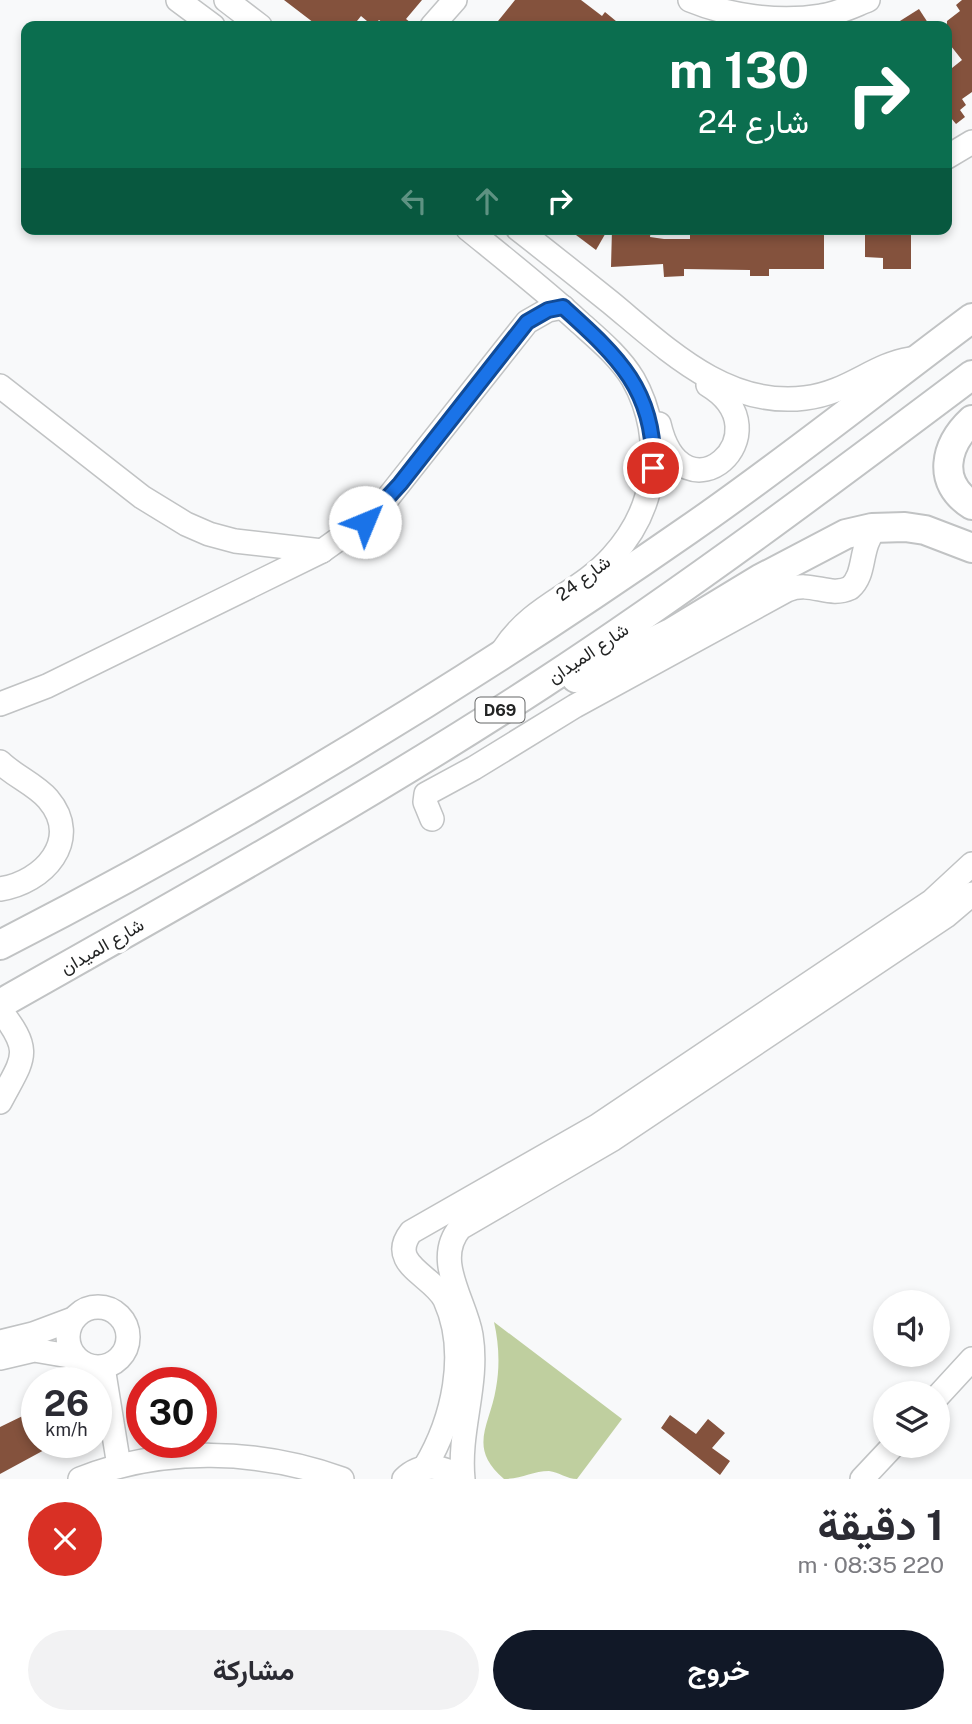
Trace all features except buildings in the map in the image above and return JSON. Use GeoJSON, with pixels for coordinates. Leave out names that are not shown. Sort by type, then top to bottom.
{"type":"FeatureCollection","features":[{"type":"Feature","properties":{"kind":"main road","name":"D69"},"geometry":{"type":"LineString","coordinates":[[0,945],[210,833],[499,656],[687,531],[798,451],[972,318]]}},
{"type":"Feature","properties":{"kind":"main road","name":"شارع الميدان"},"geometry":{"type":"LineString","coordinates":[[0,1004],[331,814],[539,686],[746,545],[972,375]]}},
{"type":"Feature","properties":{"kind":"main road"},"geometry":{"type":"LineString","coordinates":[[972,420],[953,443],[947,465],[952,486],[972,505]]}},
{"type":"Feature","properties":{"kind":"main road"},"geometry":{"type":"LineString","coordinates":[[539,686],[571,681],[647,645],[841,536],[876,527],[905,527],[925,530],[972,548]]}},
{"type":"Feature","properties":{"kind":"street"},"geometry":{"type":"LineString","coordinates":[[178,0],[206,21]]}},
{"type":"Feature","properties":{"kind":"street"},"geometry":{"type":"LineString","coordinates":[[226,0],[253,21]]}},
{"type":"Feature","properties":{"kind":"street"},"geometry":{"type":"LineString","coordinates":[[255,0],[258,21]]}},
{"type":"Feature","properties":{"kind":"street"},"geometry":{"type":"LineString","coordinates":[[440,21],[455,0]]}},
{"type":"Feature","properties":{"kind":"street"},"geometry":{"type":"LineString","coordinates":[[690,0],[727,12],[823,21],[868,0]]}},
{"type":"Feature","properties":{"kind":"street"},"geometry":{"type":"LineString","coordinates":[[952,155],[972,142]]}},
{"type":"Feature","properties":{"kind":"street","name":"شارع 24"},"geometry":{"type":"LineString","coordinates":[[476,235],[563,307],[620,360],[642,400],[652,436],[653,468],[646,499],[622,546],[597,571],[529,618],[513,634],[499,656]]}},
{"type":"Feature","properties":{"kind":"street"},"geometry":{"type":"LineString","coordinates":[[525,235],[680,361],[692,375],[725,397],[733,409],[736,444],[722,463],[709,470],[698,471],[675,460],[663,439],[656,412],[642,400]]}},
{"type":"Feature","properties":{"kind":"street"},"geometry":{"type":"LineString","coordinates":[[527,276],[527,322]]}},
{"type":"Feature","properties":{"kind":"street"},"geometry":{"type":"LineString","coordinates":[[0,704],[47,686],[322,551],[365,522],[383,504],[527,322],[548,310],[563,307]]}},
{"type":"Feature","properties":{"kind":"street"},"geometry":{"type":"LineString","coordinates":[[680,361],[743,393],[793,399],[826,394],[848,387],[888,365],[920,357]]}},
{"type":"Feature","properties":{"kind":"street"},"geometry":{"type":"LineString","coordinates":[[0,386],[142,497],[186,524],[234,541],[322,551]]}},
{"type":"Feature","properties":{"kind":"street"},"geometry":{"type":"LineString","coordinates":[[432,819],[425,802],[429,792],[474,768],[575,706],[787,590],[802,585],[817,586],[830,592],[850,588],[860,575],[869,536],[876,527]]}},
{"type":"Feature","properties":{"kind":"street"},"geometry":{"type":"LineString","coordinates":[[841,536],[862,558]]}},
{"type":"Feature","properties":{"kind":"street"},"geometry":{"type":"LineString","coordinates":[[0,762],[48,799],[57,816],[60,834],[56,853],[43,871],[24,884],[0,889]]}},
{"type":"Feature","properties":{"kind":"street"},"geometry":{"type":"LineString","coordinates":[[404,1479],[425,1467],[452,1431],[477,1405],[445,1299],[434,1283],[414,1271],[407,1262],[404,1247],[411,1232],[561,1148],[614,1114],[932,901],[972,864]]}},
{"type":"Feature","properties":{"kind":"street"},"geometry":{"type":"LineString","coordinates":[[470,1378],[481,1336],[476,1320],[462,1301],[451,1272],[449,1254],[453,1237],[465,1224],[630,1128],[946,916],[972,894]]}},
{"type":"Feature","properties":{"kind":"street"},"geometry":{"type":"LineString","coordinates":[[0,1010],[17,1033],[22,1052],[19,1066],[0,1102]]}},
{"type":"Feature","properties":{"kind":"street"},"geometry":{"type":"LineString","coordinates":[[434,1283],[446,1360],[440,1414],[452,1431],[462,1479]]}},
{"type":"Feature","properties":{"kind":"street"},"geometry":{"type":"LineString","coordinates":[[0,1342],[33,1334],[96,1306],[109,1308],[123,1320],[128,1331],[128,1343],[117,1360],[103,1367],[88,1366],[75,1357],[52,1350],[34,1350],[0,1358]]}},
{"type":"Feature","properties":{"kind":"street"},"geometry":{"type":"LineString","coordinates":[[74,1318],[68,1342],[75,1357]]}},
{"type":"Feature","properties":{"kind":"street"},"geometry":{"type":"LineString","coordinates":[[950,1383],[972,1359]]}},
{"type":"Feature","properties":{"kind":"street"},"geometry":{"type":"LineString","coordinates":[[112,1423],[119,1466]]}},
{"type":"Feature","properties":{"kind":"street"},"geometry":{"type":"LineString","coordinates":[[80,1479],[119,1466],[192,1455],[222,1454],[259,1457],[342,1479]]}},
{"type":"Feature","properties":{"kind":"street"},"geometry":{"type":"LineString","coordinates":[[862,1479],[882,1458]]}},
{"type":"Feature","properties":{"kind":"street"},"geometry":{"type":"LineString","coordinates":[[425,1467],[446,1470],[462,1479]]}},
{"type":"Feature","properties":{"kind":"green space"},"geometry":{"type":"Polygon","coordinates":[[[494,1322],[622,1419],[577,1479],[549,1471],[504,1479],[486,1457],[484,1436],[498,1372],[494,1322]]]}},
{"type":"Feature","properties":{"kind":"route"},"geometry":{"type":"LineString","coordinates":[[365,522],[400,484],[527,322],[540,313],[555,308],[563,307],[607,347],[620,360],[633,380],[649,421],[653,468]]}}]}
